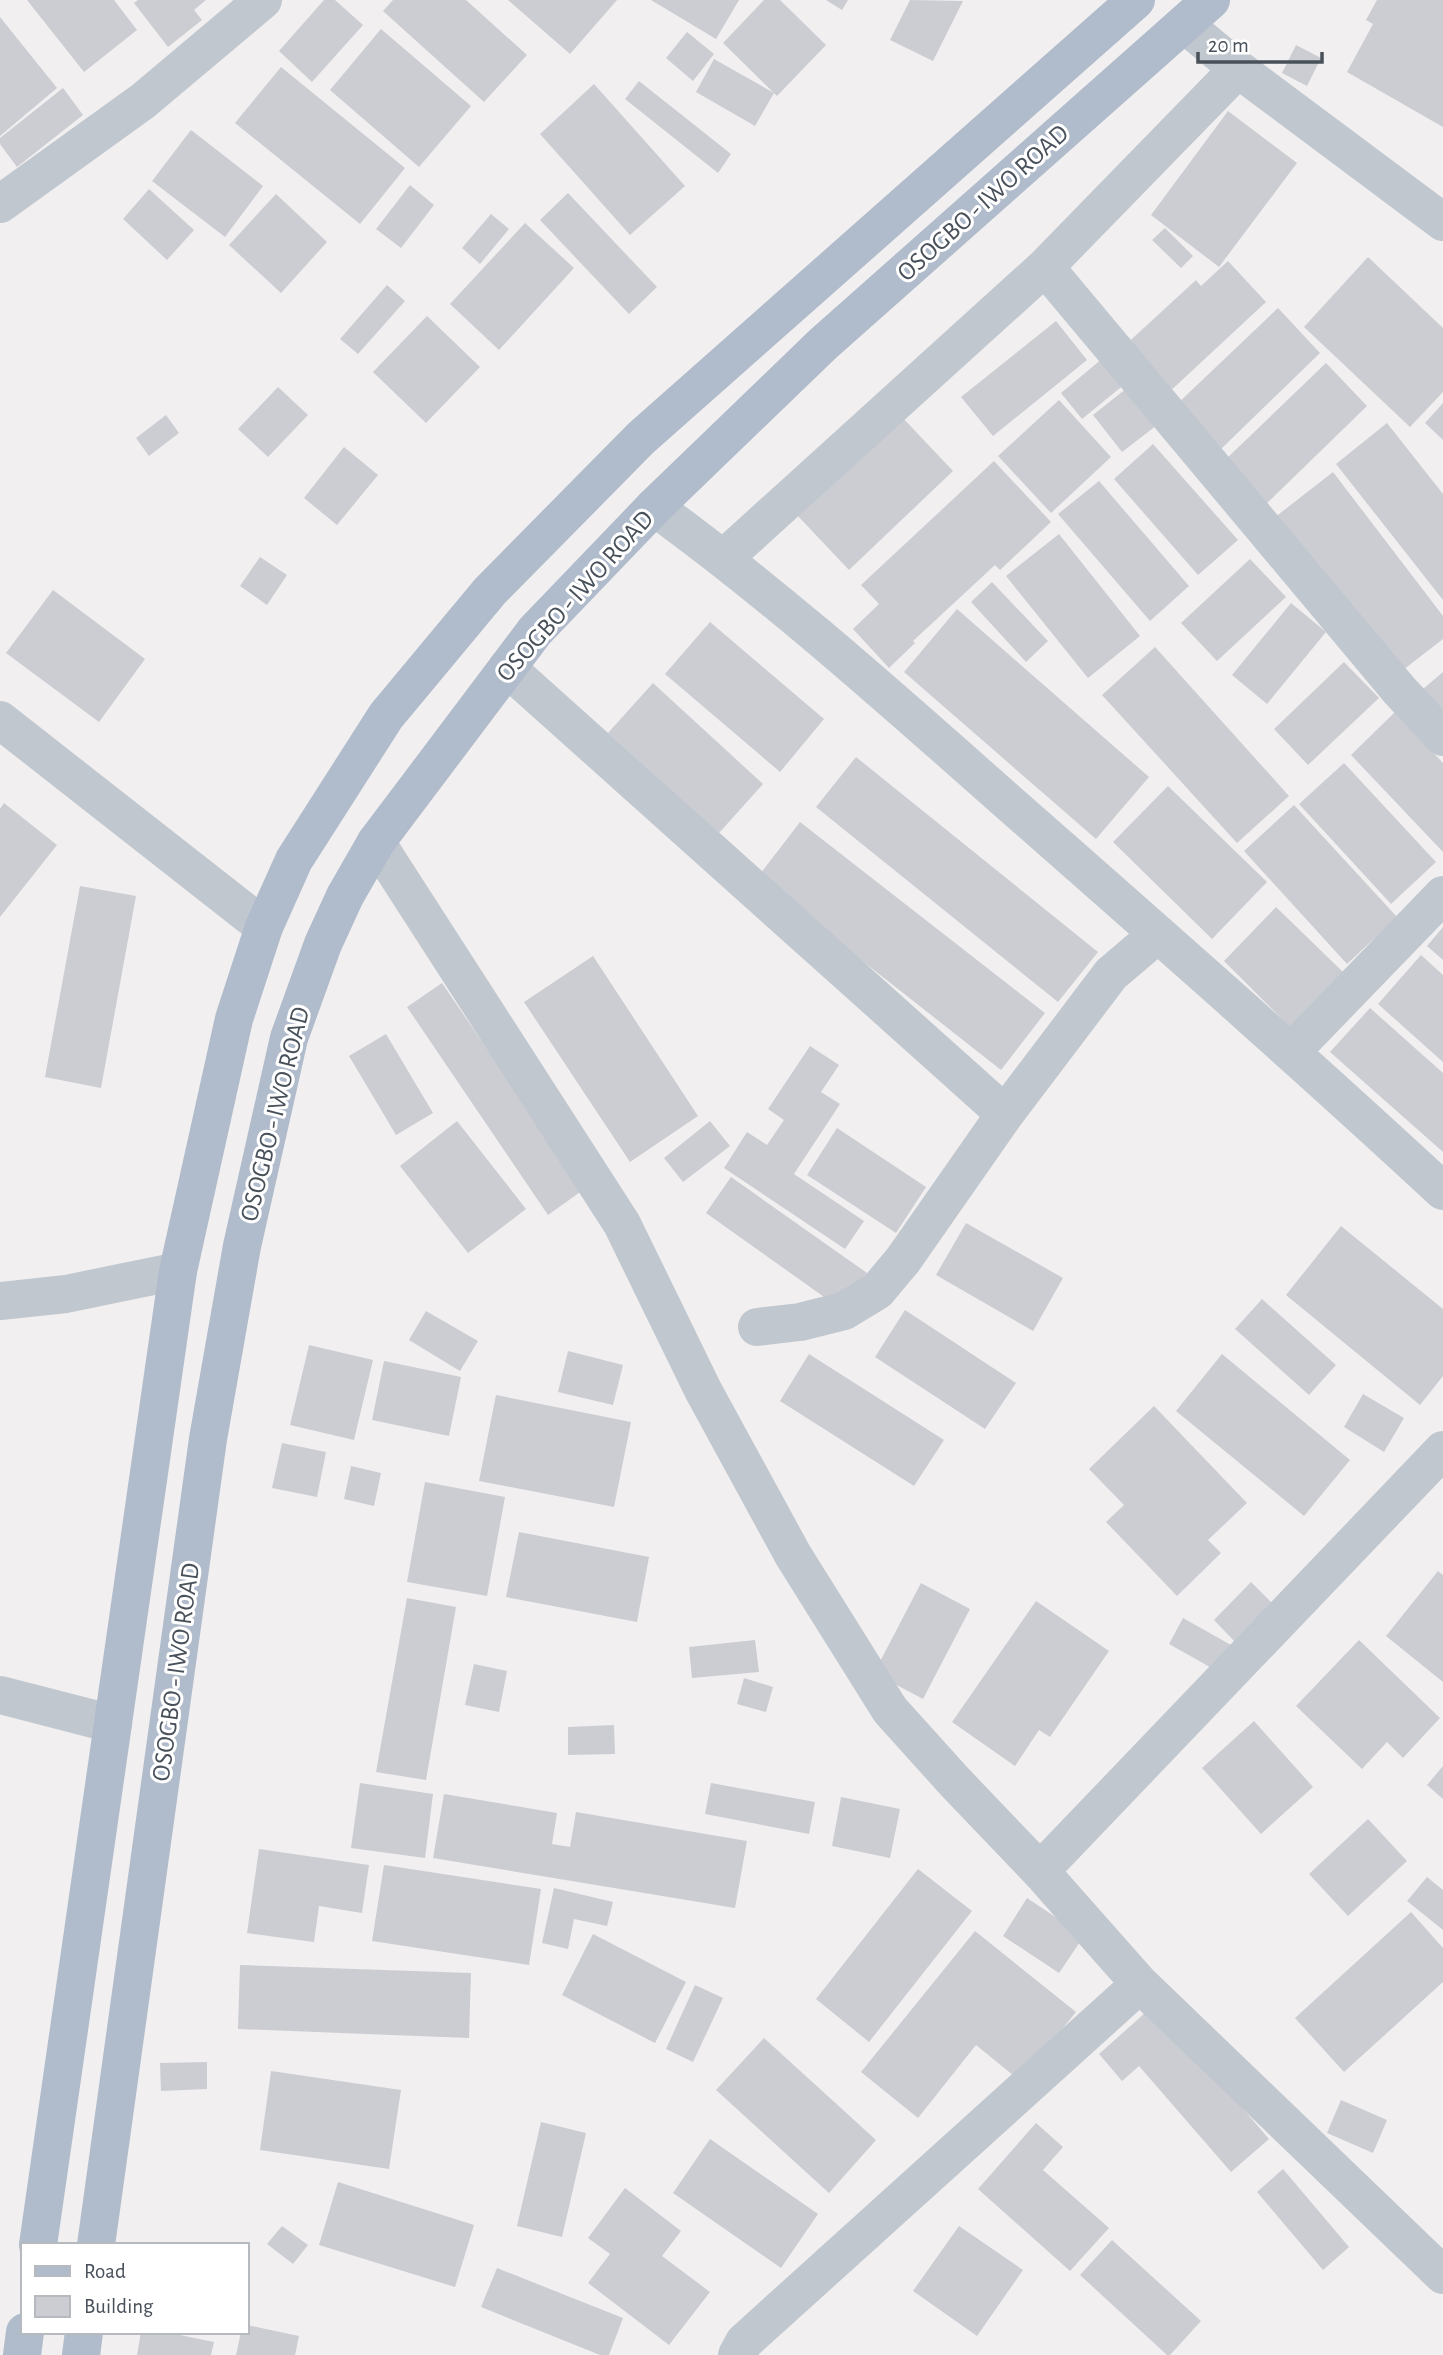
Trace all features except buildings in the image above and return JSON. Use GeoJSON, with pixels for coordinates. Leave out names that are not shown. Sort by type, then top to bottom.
{"type":"FeatureCollection","features":[{"type":"Feature","properties":{"kind":"main road","name":"OSOGBO - IWO ROAD"},"geometry":{"type":"LineString","coordinates":[[38,2243],[178,1271],[234,1019],[264,926],[294,860],[386,716],[491,591],[641,438],[1136,0]]}},
{"type":"Feature","properties":{"kind":"main road","name":"OSOGBO - IWO ROAD"},"geometry":{"type":"LineString","coordinates":[[96,2243],[208,1439],[242,1245],[289,1038],[323,944],[345,896],[376,842],[535,631],[654,507],[823,344],[1198,12]]}},
{"type":"Feature","properties":{"kind":"main road"},"geometry":{"type":"LineString","coordinates":[[22,2355],[26,2334]]}},
{"type":"Feature","properties":{"kind":"main road"},"geometry":{"type":"LineString","coordinates":[[81,2355],[84,2334]]}},
{"type":"Feature","properties":{"kind":"street"},"geometry":{"type":"LineString","coordinates":[[0,204],[144,101],[263,0]]}},
{"type":"Feature","properties":{"kind":"street"},"geometry":{"type":"LineString","coordinates":[[1198,12],[1238,69],[1443,222]]}},
{"type":"Feature","properties":{"kind":"street"},"geometry":{"type":"LineString","coordinates":[[724,558],[1045,267],[1238,69]]}},
{"type":"Feature","properties":{"kind":"street"},"geometry":{"type":"LineString","coordinates":[[1045,267],[1356,639],[1443,737]]}},
{"type":"Feature","properties":{"kind":"street"},"geometry":{"type":"LineString","coordinates":[[654,507],[724,558],[935,738],[1292,1051],[1443,1191]]}},
{"type":"Feature","properties":{"kind":"street"},"geometry":{"type":"LineString","coordinates":[[507,668],[1005,1114]]}},
{"type":"Feature","properties":{"kind":"street"},"geometry":{"type":"LineString","coordinates":[[0,720],[264,926]]}},
{"type":"Feature","properties":{"kind":"street"},"geometry":{"type":"LineString","coordinates":[[376,842],[622,1224],[703,1390],[780,1531],[890,1710],[1040,1871],[1140,1984],[1443,2275]]}},
{"type":"Feature","properties":{"kind":"street"},"geometry":{"type":"LineString","coordinates":[[1292,1051],[1443,895]]}},
{"type":"Feature","properties":{"kind":"street"},"geometry":{"type":"LineString","coordinates":[[757,1327],[800,1322],[844,1311],[877,1291],[904,1260],[1005,1114],[1111,974],[1158,934]]}},
{"type":"Feature","properties":{"kind":"street"},"geometry":{"type":"LineString","coordinates":[[0,1301],[66,1294],[178,1271]]}},
{"type":"Feature","properties":{"kind":"street"},"geometry":{"type":"LineString","coordinates":[[1040,1871],[1443,1450]]}},
{"type":"Feature","properties":{"kind":"street"},"geometry":{"type":"LineString","coordinates":[[0,1695],[113,1724]]}},
{"type":"Feature","properties":{"kind":"street"},"geometry":{"type":"LineString","coordinates":[[746,2351],[1140,1984]]}}]}
